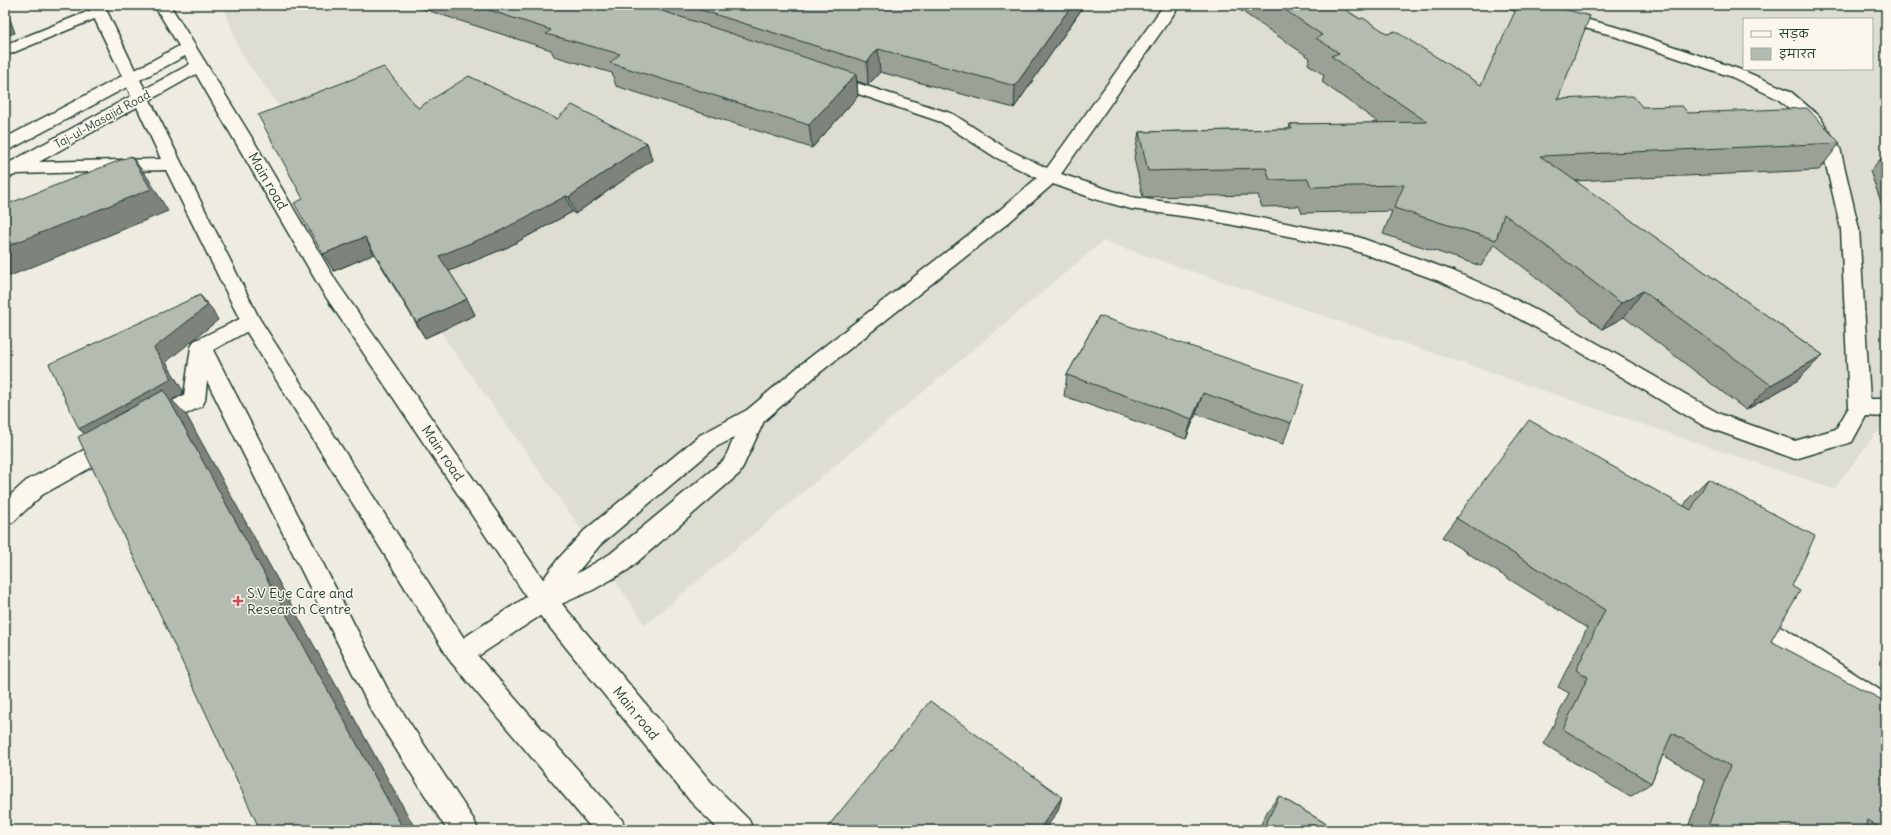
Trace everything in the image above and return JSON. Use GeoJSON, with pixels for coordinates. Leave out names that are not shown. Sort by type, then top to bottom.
{"type":"FeatureCollection","features":[{"type":"Feature","properties":{"kind":"main road","name":"Main road"},"geometry":{"type":"LineString","coordinates":[[162,5],[243,138],[329,286],[543,600],[700,792],[739,830]]}},
{"type":"Feature","properties":{"kind":"main road"},"geometry":{"type":"LineString","coordinates":[[543,600],[567,567],[592,538],[708,441],[755,416],[817,363],[1001,219],[1050,177],[1172,5]]}},
{"type":"Feature","properties":{"kind":"main road"},"geometry":{"type":"LineString","coordinates":[[811,73],[947,118],[974,134],[1001,153],[1050,177],[1104,196],[1131,203],[1203,214],[1351,242],[1446,276],[1498,299],[1572,338],[1712,420],[1795,450],[1844,436],[1860,407],[1850,229],[1831,148],[1814,120],[1784,95],[1738,74],[1614,31],[1512,5]]}},
{"type":"Feature","properties":{"kind":"main road"},"geometry":{"type":"LineString","coordinates":[[5,51],[98,8],[172,164],[250,321],[460,654],[612,830]]}},
{"type":"Feature","properties":{"kind":"main road","name":"Taj-ul-Masajid Road"},"geometry":{"type":"LineString","coordinates":[[5,145],[136,88],[194,57]]}},
{"type":"Feature","properties":{"kind":"main road","name":"Taj-ul-Masajid Road"},"geometry":{"type":"LineString","coordinates":[[9,171],[136,88]]}},
{"type":"Feature","properties":{"kind":"main road"},"geometry":{"type":"LineString","coordinates":[[9,171],[172,164]]}},
{"type":"Feature","properties":{"kind":"main road"},"geometry":{"type":"LineString","coordinates":[[201,347],[250,321]]}},
{"type":"Feature","properties":{"kind":"main road"},"geometry":{"type":"LineString","coordinates":[[5,515],[34,488],[194,400],[201,347]]}},
{"type":"Feature","properties":{"kind":"main road"},"geometry":{"type":"LineString","coordinates":[[201,347],[379,699],[464,830]]}},
{"type":"Feature","properties":{"kind":"main road"},"geometry":{"type":"LineString","coordinates":[[1860,407],[1886,408]]}},
{"type":"Feature","properties":{"kind":"main road"},"geometry":{"type":"LineString","coordinates":[[460,654],[543,600],[584,582],[619,562],[732,466],[755,416]]}},
{"type":"Feature","properties":{"kind":"main road"},"geometry":{"type":"LineString","coordinates":[[1777,637],[1886,710]]}},
{"type":"Feature","properties":{"kind":"shaded area"},"geometry":{"type":"Polygon","coordinates":[[[223,5],[1886,5],[1886,429],[1879,429],[1834,489],[1103,241],[645,625],[581,529],[240,52],[223,5]]]}},
{"type":"Feature","properties":{"kind":"building"},"geometry":{"type":"Polygon","coordinates":[[[473,5],[644,5],[856,74],[809,125],[610,63],[620,54],[546,34],[551,30],[473,5]]]}},
{"type":"Feature","properties":{"kind":"building"},"geometry":{"type":"Polygon","coordinates":[[[685,5],[1072,5],[1015,86],[878,49],[867,62],[685,5]]]}},
{"type":"Feature","properties":{"kind":"building"},"geometry":{"type":"Polygon","coordinates":[[[1278,5],[1338,5],[1360,19],[1363,18],[1388,34],[1395,31],[1481,85],[1518,5],[1548,5],[1590,16],[1558,99],[1633,96],[1642,107],[1682,106],[1688,113],[1807,108],[1840,143],[1540,156],[1823,355],[1771,385],[1643,291],[1621,303],[1504,214],[1496,240],[1394,208],[1404,185],[1311,187],[1308,179],[1270,180],[1266,168],[1148,171],[1139,132],[1292,129],[1290,124],[1427,122],[1331,56],[1339,53],[1316,38],[1322,35],[1278,5]]]}},
{"type":"Feature","properties":{"kind":"building"},"geometry":{"type":"Polygon","coordinates":[[[384,67],[418,108],[469,76],[557,119],[572,105],[647,143],[569,197],[566,196],[500,231],[439,256],[467,299],[416,322],[365,237],[323,254],[294,203],[303,199],[258,115],[384,67]]]}},
{"type":"Feature","properties":{"kind":"building"},"geometry":{"type":"Polygon","coordinates":[[[131,156],[151,189],[5,247],[5,205],[131,156]]]}},
{"type":"Feature","properties":{"kind":"building"},"geometry":{"type":"Polygon","coordinates":[[[200,295],[207,306],[154,348],[171,377],[170,380],[79,429],[49,364],[200,295]]]}},
{"type":"Feature","properties":{"kind":"building"},"geometry":{"type":"Polygon","coordinates":[[[1099,316],[1305,384],[1291,423],[1203,393],[1192,419],[1067,375],[1099,316]]]}},
{"type":"Feature","properties":{"kind":"building"},"geometry":{"type":"Polygon","coordinates":[[[164,390],[404,830],[260,830],[78,437],[164,390]]]}},
{"type":"Feature","properties":{"kind":"building"},"geometry":{"type":"Polygon","coordinates":[[[1529,420],[1691,510],[1708,479],[1815,536],[1792,586],[1800,591],[1771,641],[1886,702],[1886,830],[1883,830],[1867,820],[1865,830],[1715,830],[1708,826],[1730,766],[1672,733],[1651,783],[1563,729],[1588,677],[1576,670],[1605,610],[1456,518],[1529,420]]]}},
{"type":"Feature","properties":{"kind":"building"},"geometry":{"type":"Polygon","coordinates":[[[930,701],[1062,797],[1039,830],[825,830],[930,701]]]}},
{"type":"Feature","properties":{"kind":"building"},"geometry":{"type":"Polygon","coordinates":[[[1279,796],[1337,830],[1263,830],[1279,796]]]}},
{"type":"Feature","properties":{"kind":"place","name":"S.V Eye Care and Research Centre"},"geometry":{"type":"Point","coordinates":[238,601]}}]}
